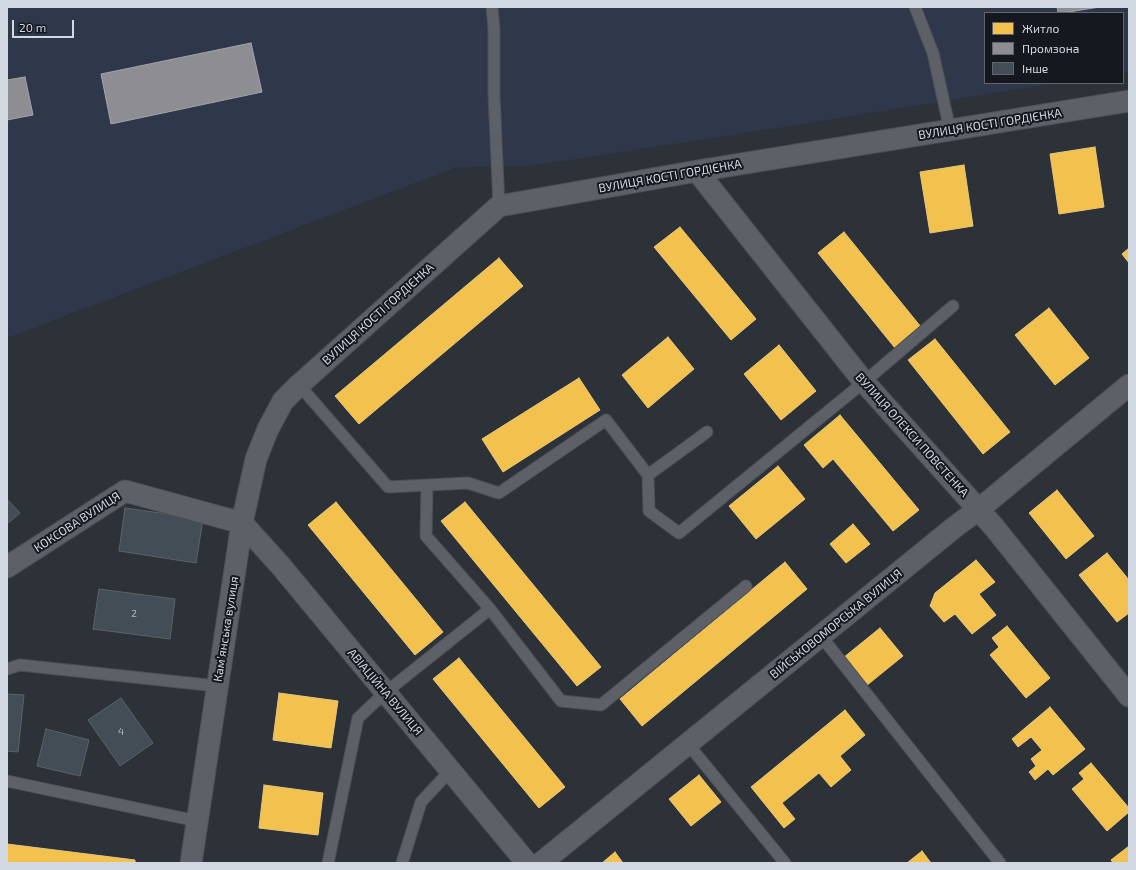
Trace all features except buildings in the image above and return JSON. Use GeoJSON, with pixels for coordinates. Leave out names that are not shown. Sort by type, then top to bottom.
{"type":"FeatureCollection","features":[{"type":"Feature","properties":{"kind":"street","name":"ВУЛИЦЯ КОСТІ ГОРДІЄНКА"},"geometry":{"type":"LineString","coordinates":[[283,401],[499,206],[697,171],[1129,101]]}},
{"type":"Feature","properties":{"kind":"street","name":"ВУЛИЦЯ ОЛЕКСИ ПОВСТЕНКА"},"geometry":{"type":"LineString","coordinates":[[697,171],[864,382],[994,527],[1129,696]]}},
{"type":"Feature","properties":{"kind":"street","name":"ВІЙСЬКОВОМОРСЬКА ВУЛИЦЯ"},"geometry":{"type":"LineString","coordinates":[[542,863],[1128,388]]}},
{"type":"Feature","properties":{"kind":"street","name":"Камʼянська вулиця"},"geometry":{"type":"LineString","coordinates":[[191,863],[242,523],[256,459],[268,429],[283,401]]}},
{"type":"Feature","properties":{"kind":"street","name":"КОКСОВА ВУЛИЦЯ"},"geometry":{"type":"LineString","coordinates":[[7,567],[125,491],[242,523]]}},
{"type":"Feature","properties":{"kind":"street","name":"АВІАЦІЙНА ВУЛИЦЯ"},"geometry":{"type":"LineString","coordinates":[[242,523],[280,565],[527,863]]}},
{"type":"Feature","properties":{"kind":"lane"},"geometry":{"type":"LineString","coordinates":[[492,7],[494,29],[494,95],[499,206]]}},
{"type":"Feature","properties":{"kind":"lane"},"geometry":{"type":"LineString","coordinates":[[914,7],[933,53],[950,130]]}},
{"type":"Feature","properties":{"kind":"lane"},"geometry":{"type":"LineString","coordinates":[[299,385],[388,487],[468,482],[499,493],[606,420],[648,475],[649,510],[679,533],[864,382],[952,306]]}},
{"type":"Feature","properties":{"kind":"lane"},"geometry":{"type":"LineString","coordinates":[[648,475],[707,432]]}},
{"type":"Feature","properties":{"kind":"lane"},"geometry":{"type":"LineString","coordinates":[[427,485],[426,536],[490,609],[561,701],[600,705],[746,586]]}},
{"type":"Feature","properties":{"kind":"lane"},"geometry":{"type":"LineString","coordinates":[[328,863],[358,718],[386,692],[490,609]]}},
{"type":"Feature","properties":{"kind":"lane"},"geometry":{"type":"LineString","coordinates":[[821,636],[1000,863]]}},
{"type":"Feature","properties":{"kind":"lane"},"geometry":{"type":"LineString","coordinates":[[7,669],[20,665],[217,686]]}},
{"type":"Feature","properties":{"kind":"lane"},"geometry":{"type":"LineString","coordinates":[[688,744],[785,863]]}},
{"type":"Feature","properties":{"kind":"lane"},"geometry":{"type":"LineString","coordinates":[[402,863],[421,802],[450,770]]}},
{"type":"Feature","properties":{"kind":"lane"},"geometry":{"type":"LineString","coordinates":[[7,781],[197,821]]}},
{"type":"Feature","properties":{"kind":"shaded area"},"geometry":{"type":"Polygon","coordinates":[[[7,7],[1129,7],[1129,71],[1124,72],[1124,12],[984,12],[984,84],[1050,84],[531,166],[457,167],[7,338],[7,7]]]}}]}
